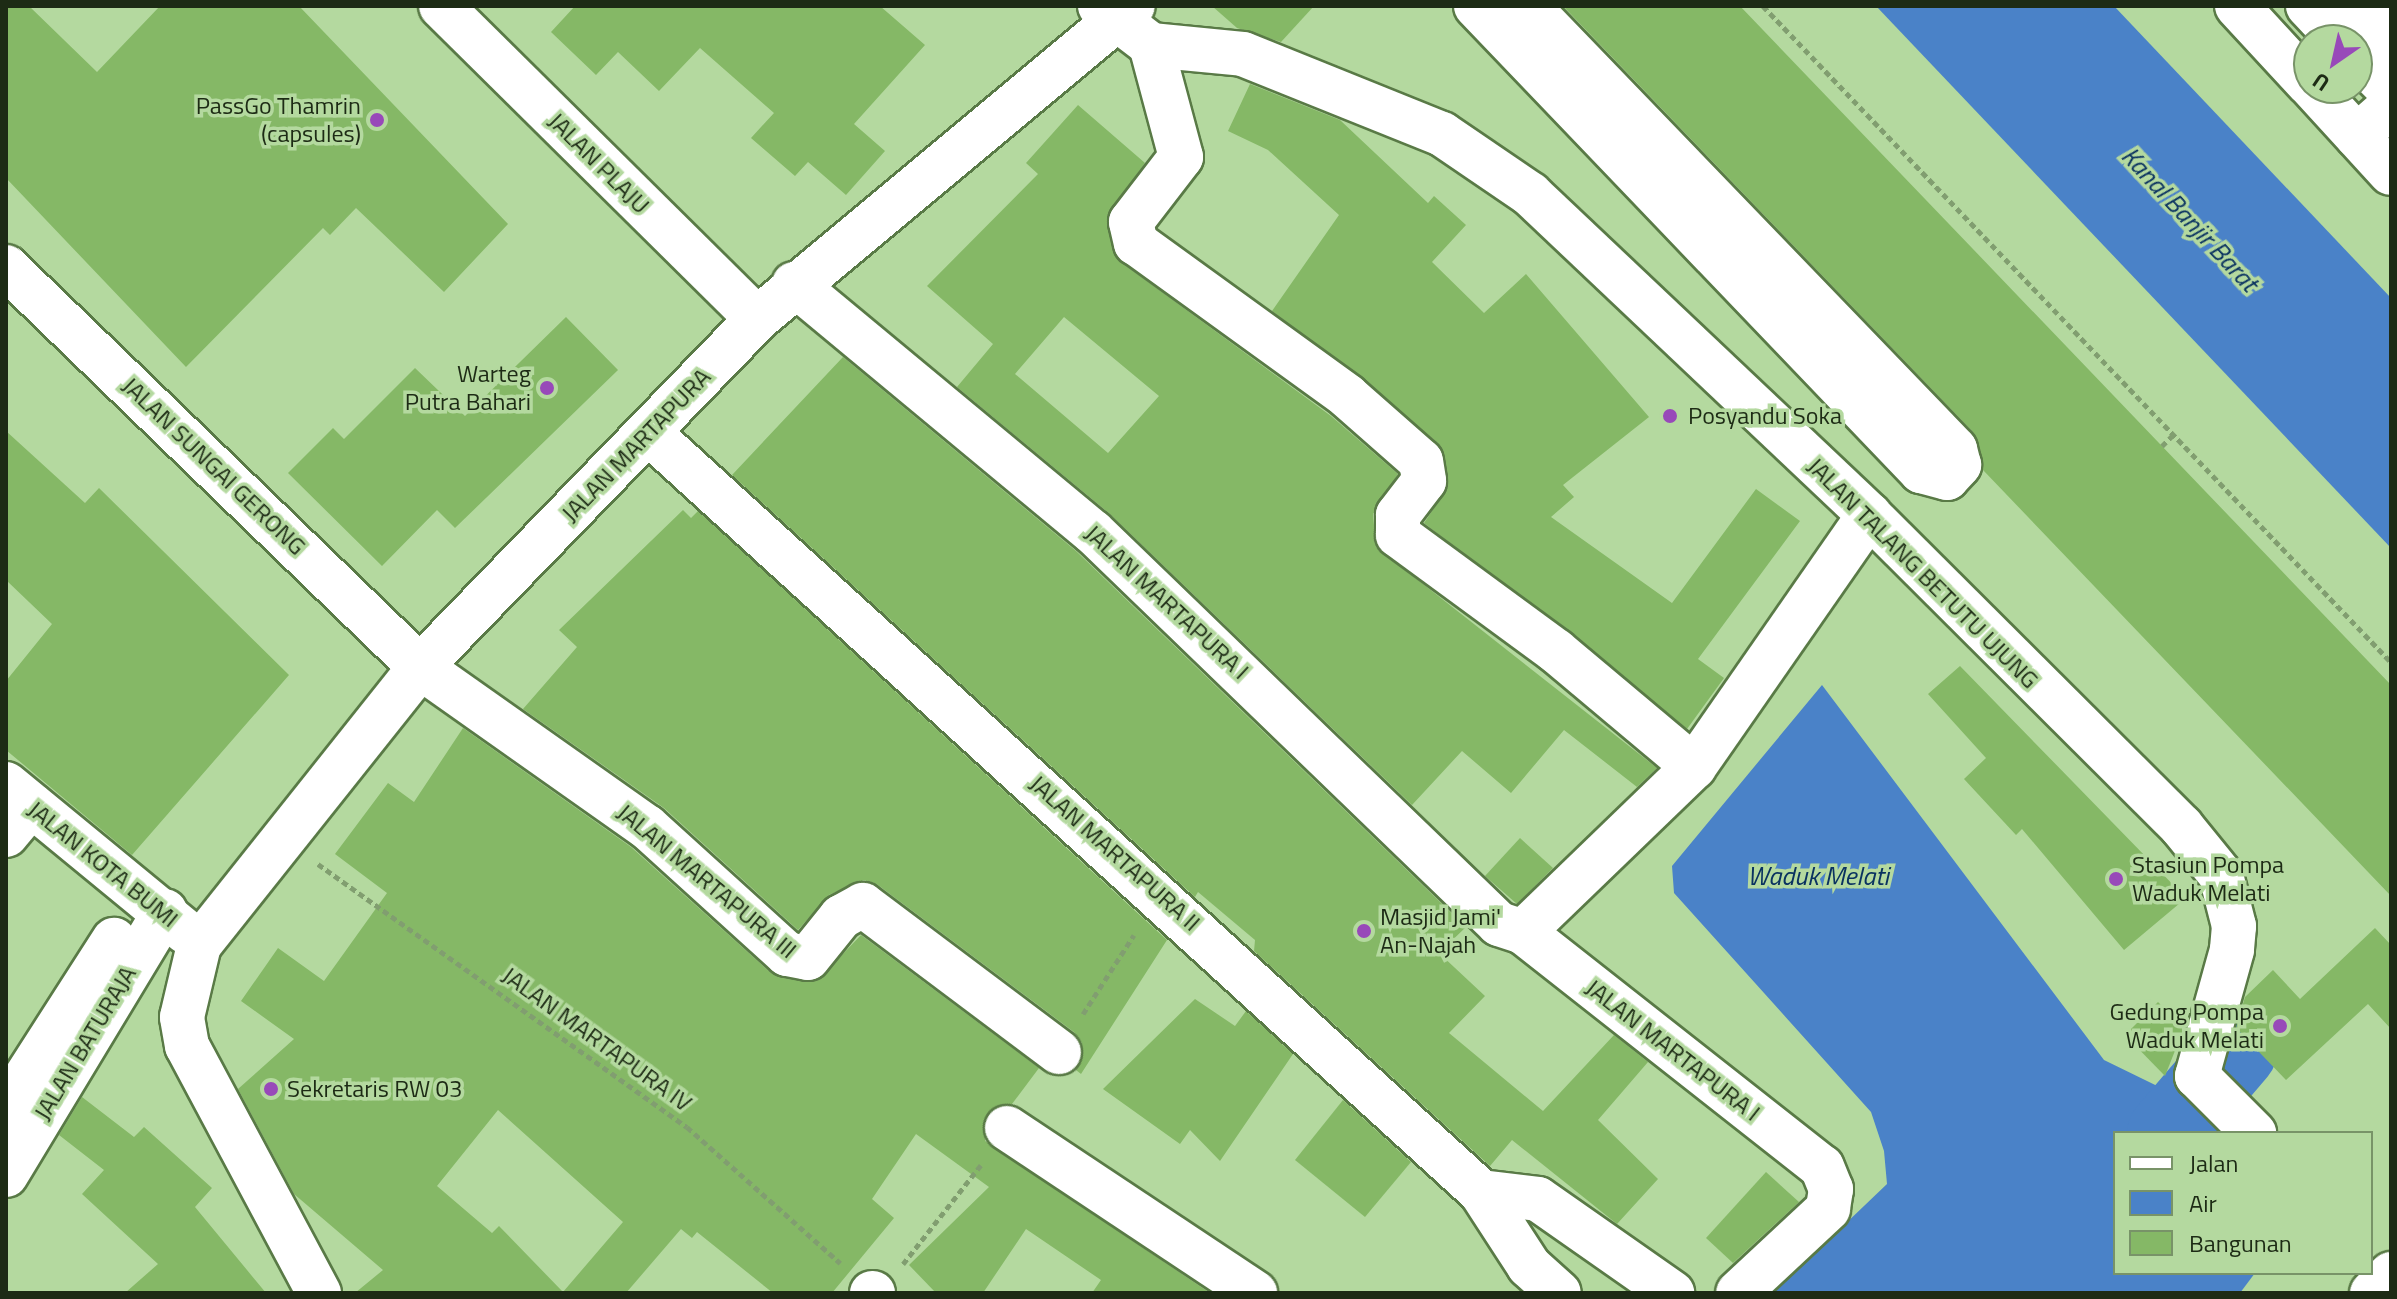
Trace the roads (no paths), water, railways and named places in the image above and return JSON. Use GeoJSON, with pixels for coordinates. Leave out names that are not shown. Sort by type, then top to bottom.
{"type":"FeatureCollection","features":[{"type":"Feature","properties":{"kind":"street","name":"JALAN PLAJU"},"geometry":{"type":"LineString","coordinates":[[441,6],[757,319]]}},
{"type":"Feature","properties":{"kind":"street"},"geometry":{"type":"LineString","coordinates":[[1476,6],[1921,471],[1947,478],[1959,465],[1959,453],[1528,6]]}},
{"type":"Feature","properties":{"kind":"street"},"geometry":{"type":"LineString","coordinates":[[2237,6],[2293,67]]}},
{"type":"Feature","properties":{"kind":"street"},"geometry":{"type":"LineString","coordinates":[[2308,6],[2362,19]]}},
{"type":"Feature","properties":{"kind":"street","name":"JALAN MARTAPURA"},"geometry":{"type":"LineString","coordinates":[[199,945],[420,667],[757,319],[794,284],[1125,20]]}},
{"type":"Feature","properties":{"kind":"street"},"geometry":{"type":"LineString","coordinates":[[1125,20],[1181,157],[1131,222],[1136,243],[1347,396],[1421,461],[1427,471],[1398,515],[1398,535],[1556,651],[1694,767]]}},
{"type":"Feature","properties":{"kind":"street","name":"JALAN TALANG BETUTU UJUNG"},"geometry":{"type":"LineString","coordinates":[[1125,20],[1243,54],[1442,134],[1530,194],[1869,515],[2181,826],[2221,875],[2234,926],[2232,950],[2197,1076],[2250,1127]]}},
{"type":"Feature","properties":{"kind":"street"},"geometry":{"type":"LineString","coordinates":[[2373,73],[2391,91]]}},
{"type":"Feature","properties":{"kind":"street"},"geometry":{"type":"LineString","coordinates":[[2328,104],[2391,173]]}},
{"type":"Feature","properties":{"kind":"street"},"geometry":{"type":"LineString","coordinates":[[2357,136],[2391,106]]}},
{"type":"Feature","properties":{"kind":"street","name":"JALAN SUNGAI GERONG"},"geometry":{"type":"LineString","coordinates":[[6,267],[420,667]]}},
{"type":"Feature","properties":{"kind":"street","name":"JALAN MARTAPURA I"},"geometry":{"type":"LineString","coordinates":[[794,284],[1093,532],[1499,924],[1523,932],[1822,1167],[1831,1189],[1828,1209],[1738,1293]]}},
{"type":"Feature","properties":{"kind":"street","name":"JALAN MARTAPURA II"},"geometry":{"type":"LineString","coordinates":[[649,433],[1481,1192],[1529,1266],[1559,1293]]}},
{"type":"Feature","properties":{"kind":"street"},"geometry":{"type":"LineString","coordinates":[[1523,932],[1694,767],[1869,515]]}},
{"type":"Feature","properties":{"kind":"street","name":"JALAN MARTAPURA III"},"geometry":{"type":"LineString","coordinates":[[420,667],[647,827],[787,954],[808,958],[841,917],[863,905],[1059,1052]]}},
{"type":"Feature","properties":{"kind":"street","name":"JALAN KOTA BUMI"},"geometry":{"type":"LineString","coordinates":[[14,808],[154,903],[199,945]]}},
{"type":"Feature","properties":{"kind":"street"},"geometry":{"type":"LineString","coordinates":[[6,1108],[154,903]]}},
{"type":"Feature","properties":{"kind":"street","name":"JALAN BATURAJA"},"geometry":{"type":"LineString","coordinates":[[6,1175],[154,903]]}},
{"type":"Feature","properties":{"kind":"street"},"geometry":{"type":"LineString","coordinates":[[199,945],[184,999],[187,1046],[319,1293]]}},
{"type":"Feature","properties":{"kind":"street"},"geometry":{"type":"LineString","coordinates":[[1007,1128],[1255,1293]]}},
{"type":"Feature","properties":{"kind":"street"},"geometry":{"type":"LineString","coordinates":[[1481,1192],[1538,1199],[1672,1293]]}},
{"type":"Feature","properties":{"kind":"water","name":"Kanal Banjir Barat"},"geometry":{"type":"Polygon","coordinates":[[[1876,6],[2114,6],[2391,298],[2391,548],[1876,6]]]}},
{"type":"Feature","properties":{"kind":"water","name":"Waduk Melati"},"geometry":{"type":"Polygon","coordinates":[[[1822,685],[2104,1060],[2188,1101],[2213,1131],[2113,1131],[2113,1275],[2254,1275],[2240,1293],[1773,1293],[1887,1184],[1884,1151],[1871,1112],[1674,893],[1672,866],[1822,685]]]}},
{"type":"Feature","properties":{"kind":"waterway"},"geometry":{"type":"LineString","coordinates":[[2169,1131],[2237,1051]]}},
{"type":"Feature","properties":{"kind":"place","name":"PassGo Thamrin (capsules)"},"geometry":{"type":"Point","coordinates":[377,120]}},
{"type":"Feature","properties":{"kind":"place","name":"Warteg Putra Bahari"},"geometry":{"type":"Point","coordinates":[547,388]}},
{"type":"Feature","properties":{"kind":"place","name":"Posyandu Soka"},"geometry":{"type":"Point","coordinates":[1670,416]}},
{"type":"Feature","properties":{"kind":"place","name":"Stasiun Pompa Waduk Melati"},"geometry":{"type":"Point","coordinates":[2116,879]}},
{"type":"Feature","properties":{"kind":"place","name":"Masjid Jami' An-Najah"},"geometry":{"type":"Point","coordinates":[1364,931]}},
{"type":"Feature","properties":{"kind":"place","name":"Gedung Pompa Waduk Melati"},"geometry":{"type":"Point","coordinates":[2280,1026]}},
{"type":"Feature","properties":{"kind":"place","name":"Sekretaris RW 03"},"geometry":{"type":"Point","coordinates":[271,1089]}}]}
